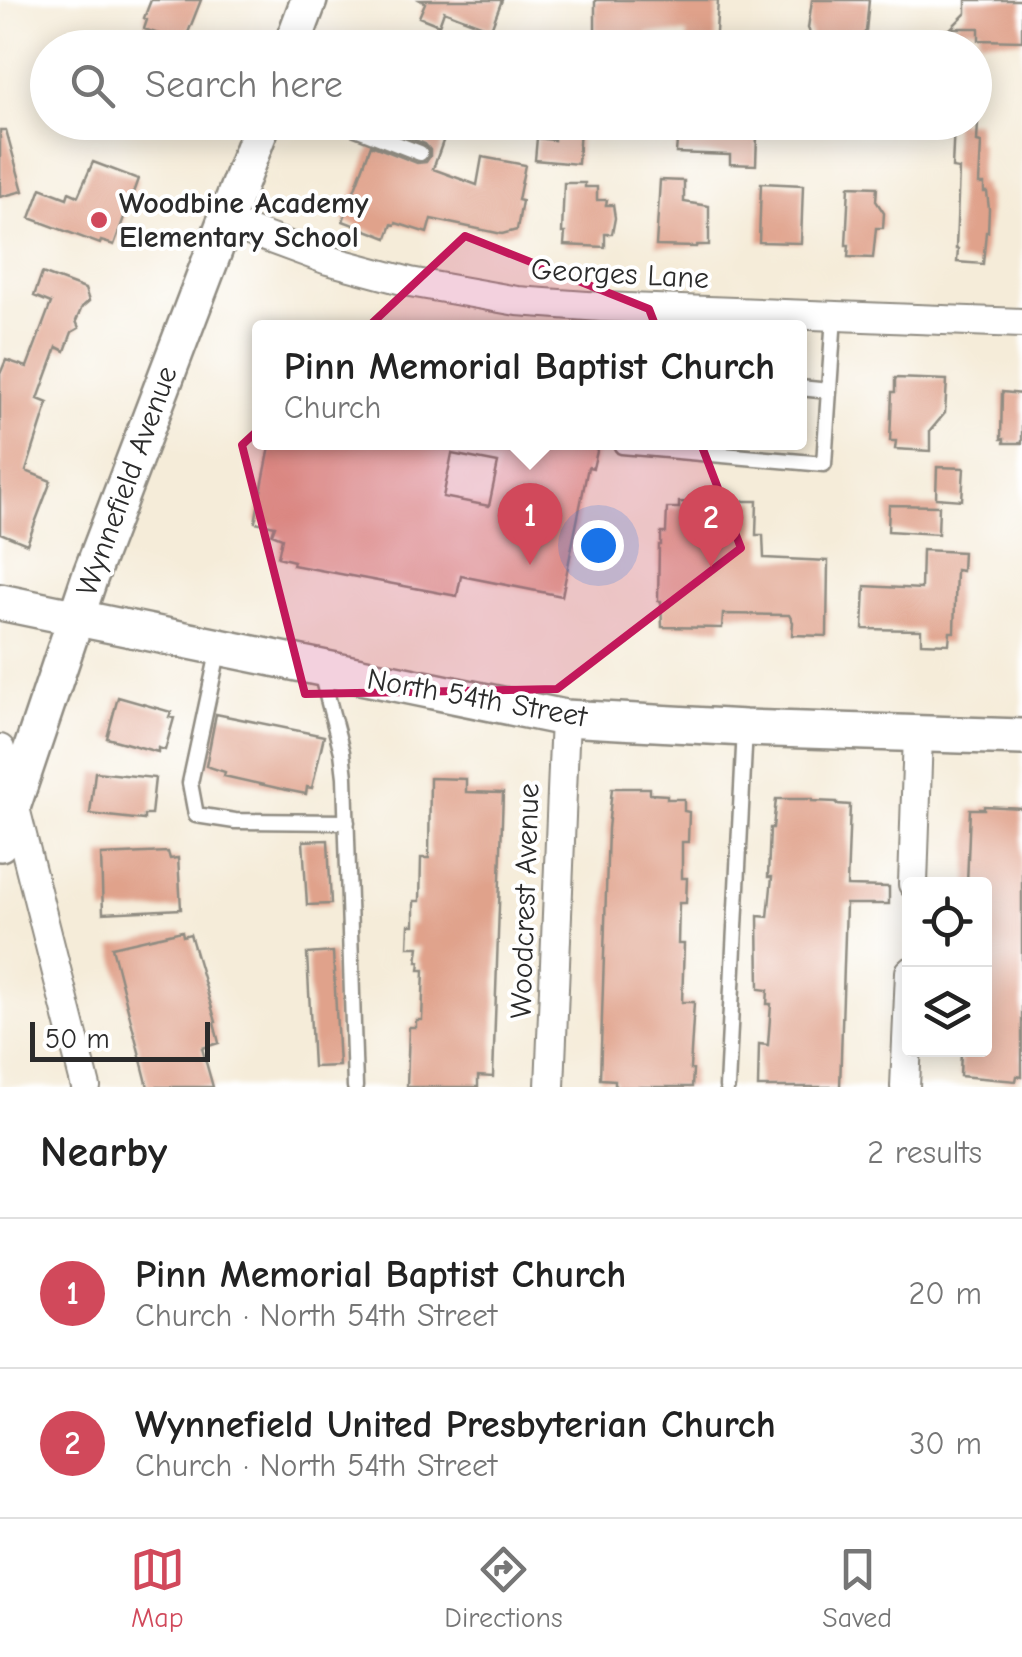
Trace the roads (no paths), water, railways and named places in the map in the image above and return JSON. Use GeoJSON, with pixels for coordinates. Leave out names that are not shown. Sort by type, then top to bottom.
{"type":"FeatureCollection","features":[{"type":"Feature","properties":{"kind":"street"},"geometry":{"type":"LineString","coordinates":[[299,30],[310,0]]}},
{"type":"Feature","properties":{"kind":"street","name":"Wynnefield Avenue"},"geometry":{"type":"LineString","coordinates":[[0,843],[76,617],[256,140]]}},
{"type":"Feature","properties":{"kind":"street","name":"Georges Lane"},"geometry":{"type":"LineString","coordinates":[[224,222],[328,260],[410,282],[517,301],[600,308],[1022,323]]}},
{"type":"Feature","properties":{"kind":"street","name":"North 54th Street"},"geometry":{"type":"LineString","coordinates":[[0,602],[565,718],[1022,737]]}},
{"type":"Feature","properties":{"kind":"street","name":"Woodcrest Avenue"},"geometry":{"type":"LineString","coordinates":[[550,1087],[565,718]]}},
{"type":"Feature","properties":{"kind":"street"},"geometry":{"type":"LineString","coordinates":[[913,877],[918,734]]}},
{"type":"Feature","properties":{"kind":"street"},"geometry":{"type":"LineString","coordinates":[[0,749],[86,1087]]}},
{"type":"Feature","properties":{"kind":"street"},"geometry":{"type":"LineString","coordinates":[[905,1087],[906,1057]]}},
{"type":"Feature","properties":{"kind":"lane"},"geometry":{"type":"LineString","coordinates":[[386,140],[420,153]]}},
{"type":"Feature","properties":{"kind":"lane"},"geometry":{"type":"LineString","coordinates":[[667,450],[824,464],[834,316]]}},
{"type":"Feature","properties":{"kind":"lane"},"geometry":{"type":"LineString","coordinates":[[807,389],[829,391]]}},
{"type":"Feature","properties":{"kind":"lane"},"geometry":{"type":"LineString","coordinates":[[220,647],[190,783],[196,815],[236,822],[347,822]]}},
{"type":"Feature","properties":{"kind":"lane"},"geometry":{"type":"LineString","coordinates":[[320,668],[342,752],[355,1087]]}},
{"type":"Feature","properties":{"kind":"lane"},"geometry":{"type":"LineString","coordinates":[[727,1087],[745,728]]}},
{"type":"Feature","properties":{"kind":"place","name":"Woodbine Academy Elementary School"},"geometry":{"type":"Point","coordinates":[99,220]}},
{"type":"Feature","properties":{"kind":"place","name":"Pinn Memorial Baptist Church"},"geometry":{"type":"Point","coordinates":[530,565]}},
{"type":"Feature","properties":{"kind":"place","name":"Wynnefield United Presbyterian Church"},"geometry":{"type":"Point","coordinates":[711,567]}}]}
